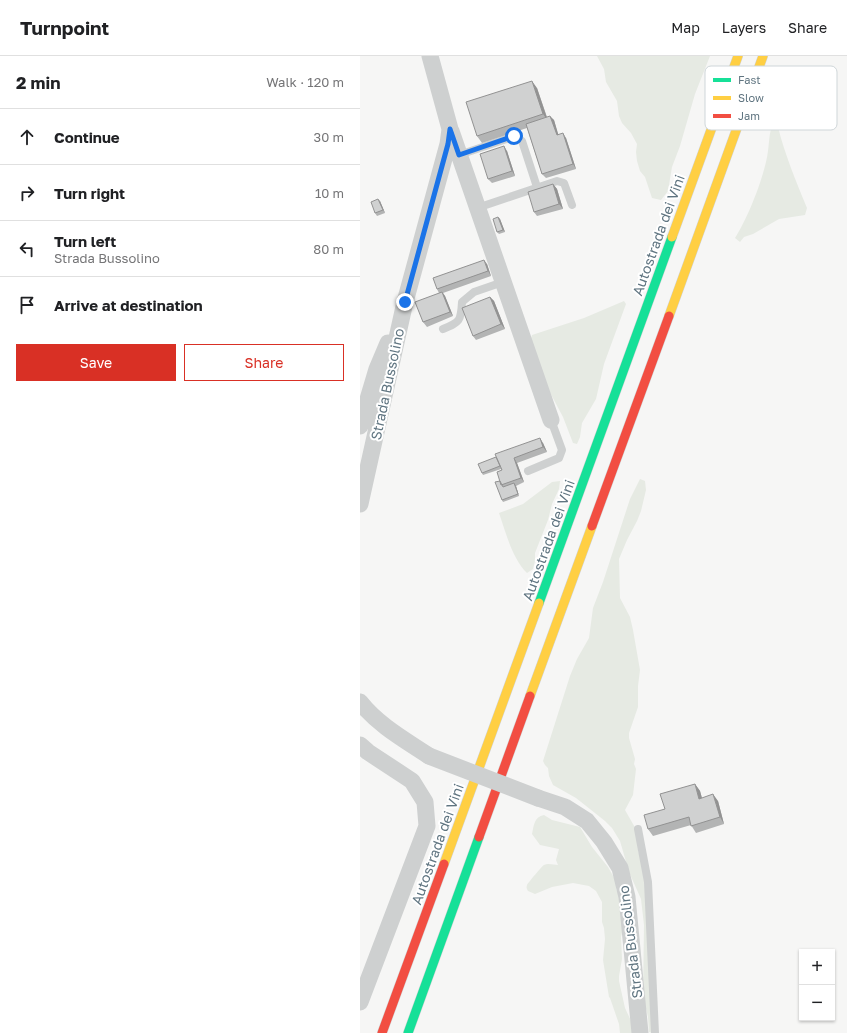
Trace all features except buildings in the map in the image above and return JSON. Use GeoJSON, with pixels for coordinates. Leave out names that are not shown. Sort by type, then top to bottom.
{"type":"FeatureCollection","features":[{"type":"Feature","properties":{"kind":"highway","name":"Autostrada dei Vini"},"geometry":{"type":"LineString","coordinates":[[734,66],[738,56]]}},
{"type":"Feature","properties":{"kind":"highway"},"geometry":{"type":"LineString","coordinates":[[759,66],[763,56]]}},
{"type":"Feature","properties":{"kind":"highway","name":"Autostrada dei Vini"},"geometry":{"type":"LineString","coordinates":[[382,1033],[711,130]]}},
{"type":"Feature","properties":{"kind":"highway"},"geometry":{"type":"LineString","coordinates":[[408,1033],[736,130]]}},
{"type":"Feature","properties":{"kind":"street","name":"Strada Bussolino"},"geometry":{"type":"LineString","coordinates":[[360,504],[405,302],[448,144],[450,129],[430,56]]}},
{"type":"Feature","properties":{"kind":"street"},"geometry":{"type":"LineString","coordinates":[[450,129],[551,420]]}},
{"type":"Feature","properties":{"kind":"street"},"geometry":{"type":"LineString","coordinates":[[360,426],[377,369],[405,302]]}},
{"type":"Feature","properties":{"kind":"street","name":"Strada Bussolino"},"geometry":{"type":"LineString","coordinates":[[360,702],[369,714],[395,734],[429,756],[565,807],[587,821],[604,842],[620,868],[627,897],[640,1033]]}},
{"type":"Feature","properties":{"kind":"street"},"geometry":{"type":"LineString","coordinates":[[360,745],[368,752],[412,781],[425,802],[427,826],[360,1002]]}},
{"type":"Feature","properties":{"kind":"lane"},"geometry":{"type":"LineString","coordinates":[[459,155],[514,136],[522,141],[537,187]]}},
{"type":"Feature","properties":{"kind":"lane"},"geometry":{"type":"LineString","coordinates":[[477,208],[557,181],[564,183],[572,205]]}},
{"type":"Feature","properties":{"kind":"lane"},"geometry":{"type":"LineString","coordinates":[[443,329],[457,323],[461,318],[462,302],[474,292],[503,282]]}},
{"type":"Feature","properties":{"kind":"lane"},"geometry":{"type":"LineString","coordinates":[[528,471],[559,458],[562,450],[551,420]]}},
{"type":"Feature","properties":{"kind":"lane"},"geometry":{"type":"LineString","coordinates":[[638,829],[648,882],[655,1033]]}},
{"type":"Feature","properties":{"kind":"shaded area"},"geometry":{"type":"Polygon","coordinates":[[[597,56],[710,56],[695,94],[680,146],[672,167],[668,191],[661,200],[652,198],[645,177],[640,171],[636,152],[637,144],[631,133],[622,123],[619,116],[617,101],[606,82],[604,69],[597,56]]]}},
{"type":"Feature","properties":{"kind":"shaded area"},"geometry":{"type":"Polygon","coordinates":[[[771,130],[779,130],[787,158],[807,208],[805,215],[779,219],[753,234],[744,237],[740,242],[735,238],[760,184],[768,151],[771,130]]]}},
{"type":"Feature","properties":{"kind":"shaded area"},"geometry":{"type":"Polygon","coordinates":[[[624,301],[626,304],[604,364],[596,399],[582,423],[580,437],[577,444],[573,443],[563,417],[546,385],[530,342],[532,335],[584,318],[624,301]]]}},
{"type":"Feature","properties":{"kind":"shaded area"},"geometry":{"type":"Polygon","coordinates":[[[640,479],[645,481],[646,490],[641,511],[619,559],[620,598],[630,617],[640,670],[638,707],[629,733],[636,769],[633,795],[625,810],[637,831],[638,850],[646,879],[652,1033],[649,1032],[648,1017],[643,996],[644,925],[641,899],[629,872],[620,841],[612,828],[605,821],[576,798],[553,785],[549,776],[548,768],[543,761],[570,676],[577,659],[589,638],[593,608],[630,499],[640,479]]]}},
{"type":"Feature","properties":{"kind":"shaded area"},"geometry":{"type":"Polygon","coordinates":[[[560,481],[559,489],[552,504],[548,520],[535,553],[533,569],[527,573],[513,553],[499,513],[523,504],[552,482],[560,481]]]}},
{"type":"Feature","properties":{"kind":"shaded area"},"geometry":{"type":"Polygon","coordinates":[[[544,815],[552,820],[580,827],[616,881],[616,889],[620,897],[625,920],[621,937],[622,959],[619,981],[625,1008],[632,1023],[633,1033],[620,1033],[619,1024],[609,997],[603,960],[605,939],[602,922],[602,902],[596,891],[589,886],[573,883],[552,887],[535,894],[527,889],[528,884],[544,865],[558,865],[556,860],[559,849],[540,845],[532,834],[536,820],[544,815]]]}},
{"type":"Feature","properties":{"kind":"traffic: fast"},"geometry":{"type":"LineString","coordinates":[[539,603],[672,237]]}},
{"type":"Feature","properties":{"kind":"traffic: fast"},"geometry":{"type":"LineString","coordinates":[[408,1033],[479,837]]}},
{"type":"Feature","properties":{"kind":"traffic: slow"},"geometry":{"type":"LineString","coordinates":[[734,66],[738,56]]}},
{"type":"Feature","properties":{"kind":"traffic: slow"},"geometry":{"type":"LineString","coordinates":[[759,66],[763,56]]}},
{"type":"Feature","properties":{"kind":"traffic: slow"},"geometry":{"type":"LineString","coordinates":[[672,237],[711,130]]}},
{"type":"Feature","properties":{"kind":"traffic: slow"},"geometry":{"type":"LineString","coordinates":[[669,316],[736,130]]}},
{"type":"Feature","properties":{"kind":"traffic: slow"},"geometry":{"type":"LineString","coordinates":[[530,696],[592,526]]}},
{"type":"Feature","properties":{"kind":"traffic: slow"},"geometry":{"type":"LineString","coordinates":[[444,864],[539,603]]}},
{"type":"Feature","properties":{"kind":"traffic: jam"},"geometry":{"type":"LineString","coordinates":[[592,526],[669,316]]}},
{"type":"Feature","properties":{"kind":"traffic: jam"},"geometry":{"type":"LineString","coordinates":[[479,837],[530,696]]}},
{"type":"Feature","properties":{"kind":"traffic: jam"},"geometry":{"type":"LineString","coordinates":[[382,1033],[444,864]]}},
{"type":"Feature","properties":{"kind":"route"},"geometry":{"type":"LineString","coordinates":[[405,302],[448,144],[450,129],[459,155],[514,136]]}}]}
